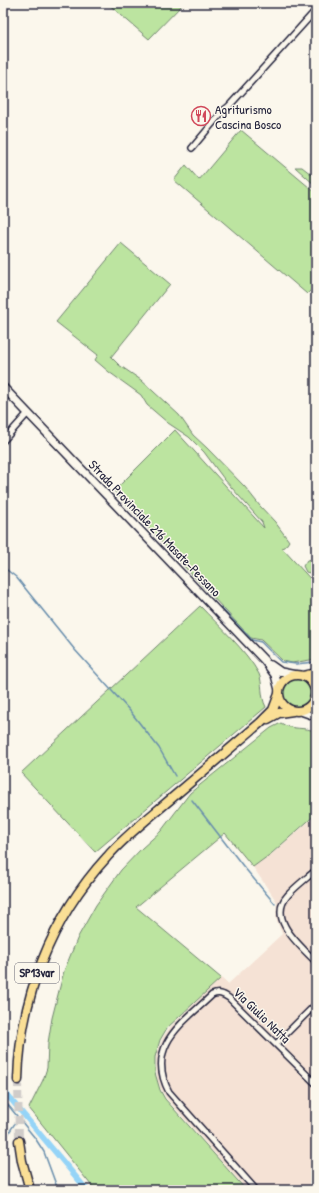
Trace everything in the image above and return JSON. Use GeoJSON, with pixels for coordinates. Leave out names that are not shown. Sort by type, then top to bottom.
{"type":"FeatureCollection","features":[{"type":"Feature","properties":{"kind":"main road","name":"Strada Provinciale 216 Masate-Pessano"},"geometry":{"type":"LineString","coordinates":[[3,387],[264,660]]}},
{"type":"Feature","properties":{"kind":"main road"},"geometry":{"type":"LineString","coordinates":[[264,660],[281,672],[300,676]]}},
{"type":"Feature","properties":{"kind":"main road"},"geometry":{"type":"LineString","coordinates":[[264,660],[274,674],[284,705],[296,711]]}},
{"type":"Feature","properties":{"kind":"main road","name":"SP13var"},"geometry":{"type":"LineString","coordinates":[[18,1080],[23,1027],[32,988],[48,945],[74,898],[102,861],[126,837],[260,723],[273,710],[285,680],[289,677],[316,673]]}},
{"type":"Feature","properties":{"kind":"main road","name":"SP13var"},"geometry":{"type":"LineString","coordinates":[[260,723],[276,714],[308,708],[315,697],[312,683],[300,676]]}},
{"type":"Feature","properties":{"kind":"main road"},"geometry":{"type":"LineString","coordinates":[[19,1141],[22,1161],[30,1190]]}},
{"type":"Feature","properties":{"kind":"street"},"geometry":{"type":"LineString","coordinates":[[192,148],[223,111],[316,10]]}},
{"type":"Feature","properties":{"kind":"street"},"geometry":{"type":"LineString","coordinates":[[3,441],[28,413]]}},
{"type":"Feature","properties":{"kind":"street"},"geometry":{"type":"LineString","coordinates":[[296,711],[316,717]]}},
{"type":"Feature","properties":{"kind":"street"},"geometry":{"type":"LineString","coordinates":[[316,870],[288,895],[283,904],[281,914],[287,932],[316,962]]}},
{"type":"Feature","properties":{"kind":"street","name":"Via Giulio Natta"},"geometry":{"type":"LineString","coordinates":[[256,1190],[171,1094],[163,1077],[162,1058],[166,1043],[172,1033],[212,995],[223,994],[229,998],[316,1084]]}},
{"type":"Feature","properties":{"kind":"street"},"geometry":{"type":"LineString","coordinates":[[276,1044],[316,1004]]}},
{"type":"Feature","properties":{"kind":"shaded area"},"geometry":{"type":"Polygon","coordinates":[[[316,815],[316,1190],[247,1190],[166,1098],[157,1079],[156,1057],[163,1037],[170,1027],[221,978],[228,984],[282,934],[276,918],[277,902],[253,867],[273,853],[316,815]]]}},
{"type":"Feature","properties":{"kind":"green space"},"geometry":{"type":"Polygon","coordinates":[[[107,3],[184,3],[149,39],[107,3]]]}},
{"type":"Feature","properties":{"kind":"green space"},"geometry":{"type":"Polygon","coordinates":[[[241,130],[316,193],[316,285],[307,294],[174,180],[186,165],[199,180],[241,130]]]}},
{"type":"Feature","properties":{"kind":"green space"},"geometry":{"type":"Polygon","coordinates":[[[295,167],[302,167],[316,178],[316,186],[295,167]]]}},
{"type":"Feature","properties":{"kind":"green space"},"geometry":{"type":"Polygon","coordinates":[[[121,243],[170,284],[111,357],[119,365],[141,380],[179,415],[193,435],[245,487],[289,541],[285,547],[282,548],[316,585],[316,659],[292,663],[283,661],[261,640],[251,638],[114,491],[175,430],[264,528],[262,522],[224,479],[204,452],[189,437],[168,423],[147,405],[141,395],[95,360],[98,355],[56,322],[121,243]]]}},
{"type":"Feature","properties":{"kind":"green space"},"geometry":{"type":"Polygon","coordinates":[[[316,556],[316,575],[306,572],[303,566],[307,560],[313,559],[316,556]]]}},
{"type":"Feature","properties":{"kind":"green space"},"geometry":{"type":"Polygon","coordinates":[[[200,606],[232,638],[254,665],[259,674],[266,707],[95,852],[21,773],[200,606]]]}},
{"type":"Feature","properties":{"kind":"green space"},"geometry":{"type":"Polygon","coordinates":[[[297,678],[308,682],[312,693],[308,704],[297,708],[286,704],[282,693],[286,682],[297,678]]]}},
{"type":"Feature","properties":{"kind":"green space"},"geometry":{"type":"Polygon","coordinates":[[[281,723],[290,727],[307,729],[316,732],[316,814],[272,853],[253,867],[225,833],[136,907],[221,978],[167,1028],[160,1040],[155,1057],[155,1073],[160,1090],[165,1099],[246,1190],[95,1190],[29,1108],[43,1080],[47,1068],[48,1043],[52,1018],[64,971],[78,937],[96,905],[121,870],[161,831],[190,793],[271,728],[281,723]]]}},
{"type":"Feature","properties":{"kind":"waterway"},"geometry":{"type":"LineString","coordinates":[[3,567],[16,577],[75,650],[130,711],[159,748],[175,776]]}},
{"type":"Feature","properties":{"kind":"waterway"},"geometry":{"type":"LineString","coordinates":[[220,607],[252,640],[261,642],[281,662],[296,664],[314,662]]}},
{"type":"Feature","properties":{"kind":"waterway"},"geometry":{"type":"LineString","coordinates":[[192,800],[243,866],[275,904]]}},
{"type":"Feature","properties":{"kind":"waterway"},"geometry":{"type":"LineString","coordinates":[[3,1090],[87,1190]]}},
{"type":"Feature","properties":{"kind":"waterway"},"geometry":{"type":"LineString","coordinates":[[8,1105],[35,1138],[44,1152],[58,1190]]}},
{"type":"Feature","properties":{"kind":"waterway"},"geometry":{"type":"LineString","coordinates":[[3,1146],[10,1131],[19,1119]]}},
{"type":"Feature","properties":{"kind":"waterway"},"geometry":{"type":"LineString","coordinates":[[3,1174],[7,1190]]}},
{"type":"Feature","properties":{"kind":"tunnel"},"geometry":{"type":"LineString","coordinates":[[18,1080],[19,1141]]}},
{"type":"Feature","properties":{"kind":"place","name":"Agriturismo Cascina Bosco"},"geometry":{"type":"Point","coordinates":[201,116]}}]}
